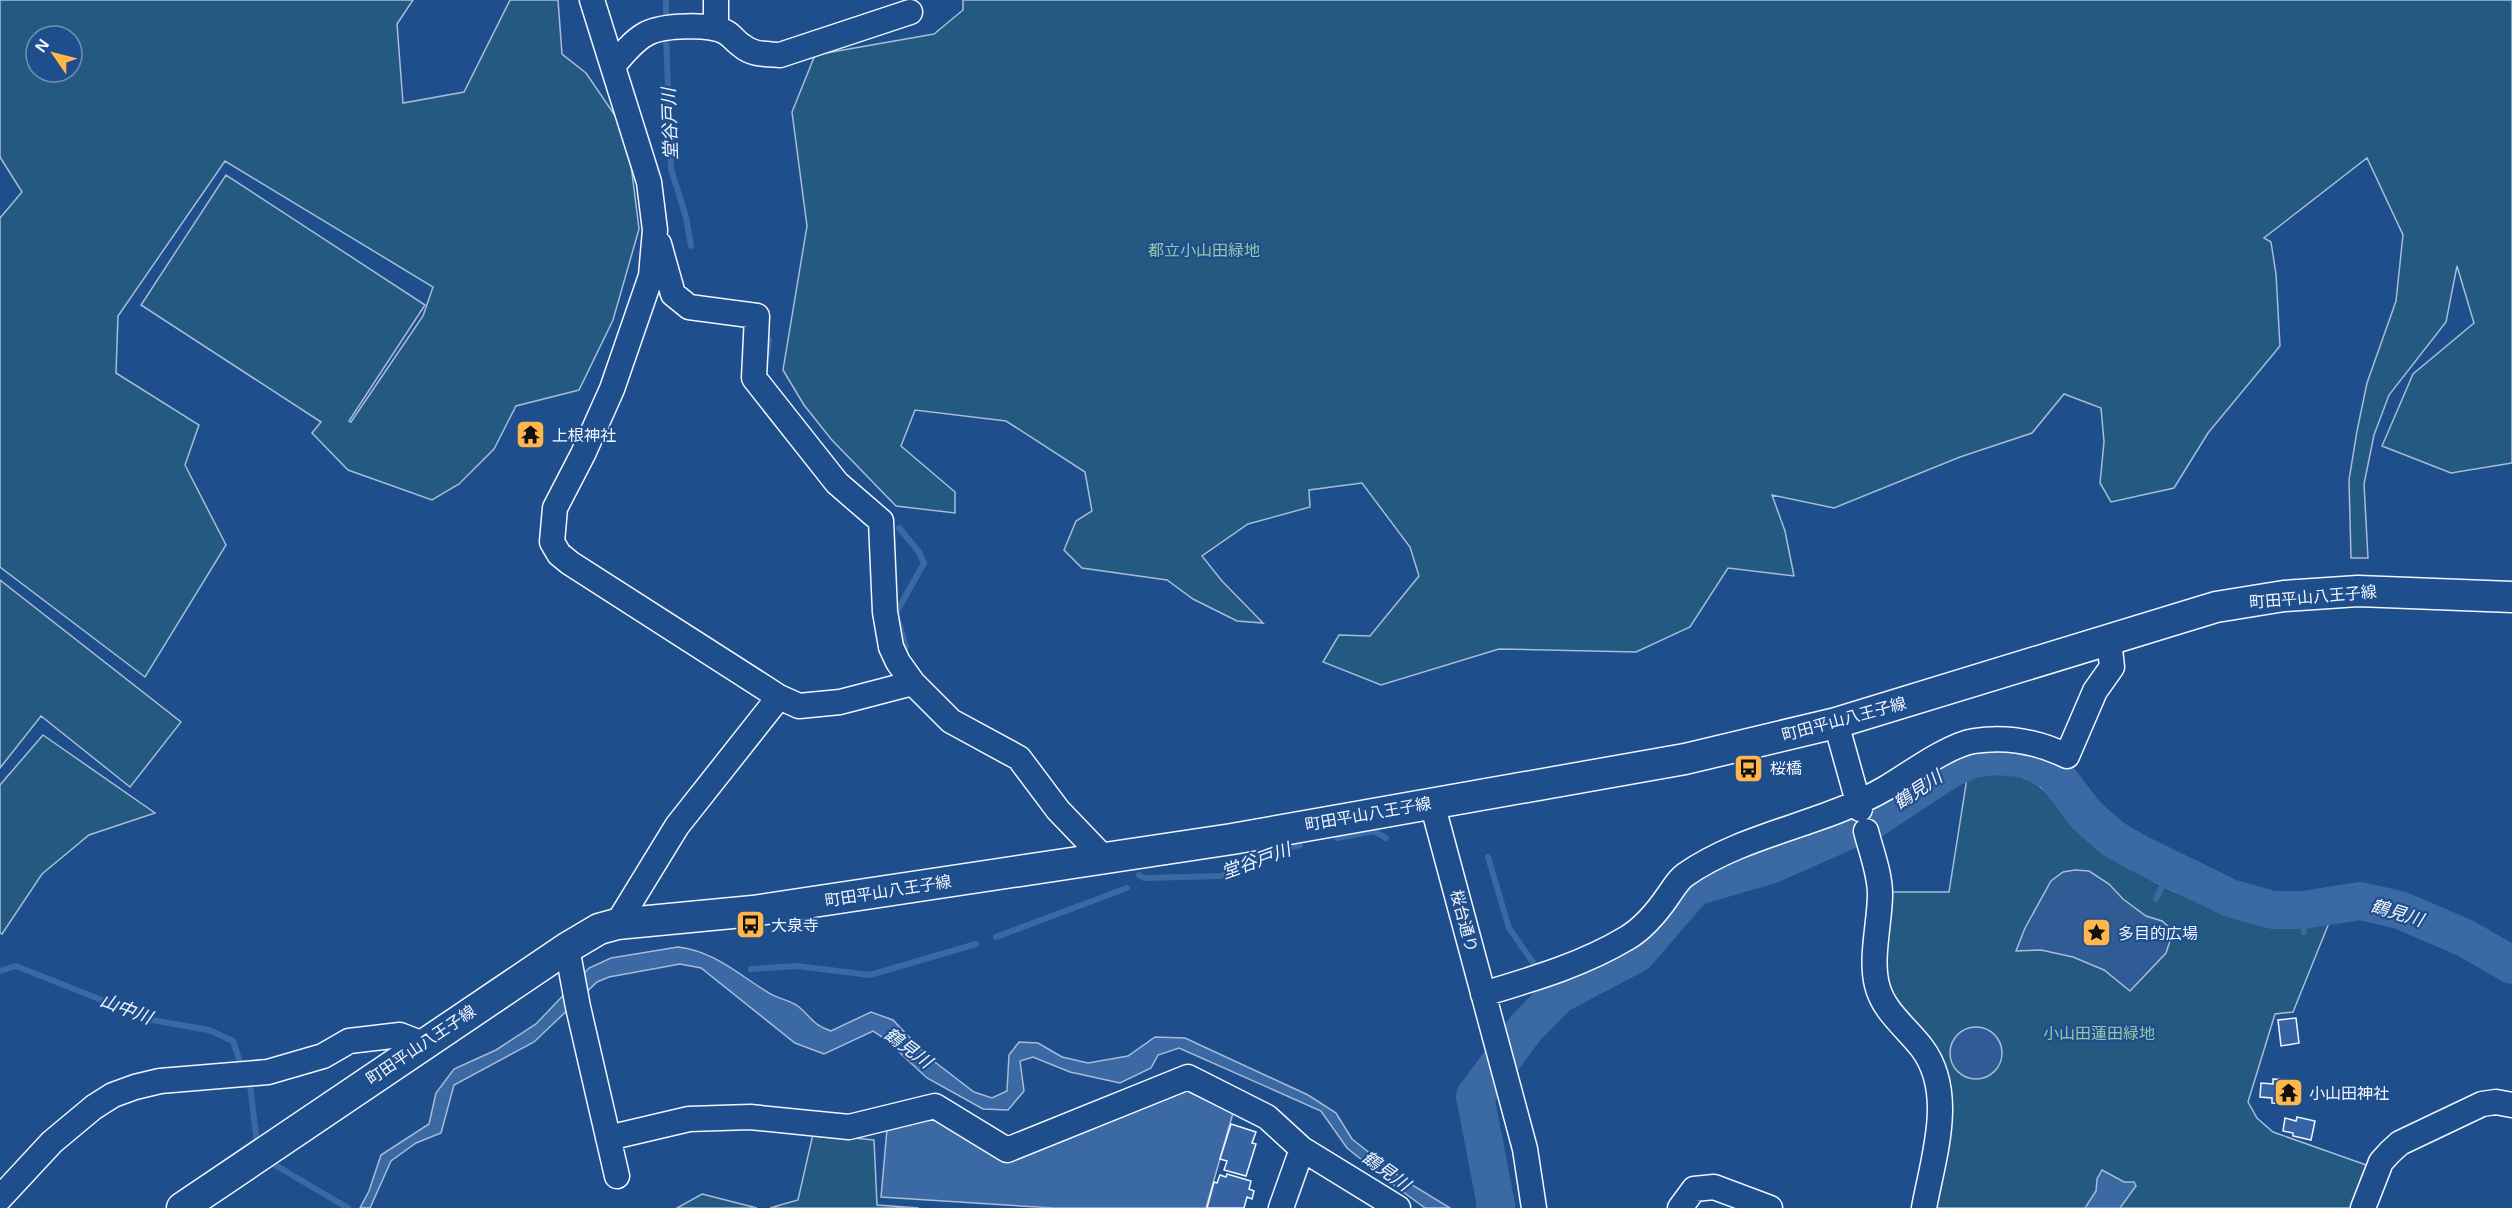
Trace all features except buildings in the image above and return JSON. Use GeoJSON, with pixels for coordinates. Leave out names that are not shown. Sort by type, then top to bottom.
{"type":"FeatureCollection","features":[{"type":"Feature","properties":{"kind":"main road","name":"町田平山八王子線"},"geometry":{"type":"LineString","coordinates":[[182,1208],[567,948],[599,929],[617,924],[753,911],[1232,839],[1685,759],[1836,723],[2216,607],[2284,596],[2358,591],[2512,597]]}},
{"type":"Feature","properties":{"kind":"street"},"geometry":{"type":"LineString","coordinates":[[592,0],[649,182],[655,230],[673,294],[689,307],[757,316],[754,378],[837,483],[881,521],[885,612],[891,646],[898,662],[913,683],[951,721],[1019,758],[1058,810],[1104,858]]}},
{"type":"Feature","properties":{"kind":"street"},"geometry":{"type":"LineString","coordinates":[[716,0],[716,28]]}},
{"type":"Feature","properties":{"kind":"street"},"geometry":{"type":"LineString","coordinates":[[612,66],[638,40],[650,32],[680,27],[716,28],[727,33],[743,47],[759,54],[780,55],[910,12]]}},
{"type":"Feature","properties":{"kind":"street"},"geometry":{"type":"LineString","coordinates":[[655,230],[654,258],[644,298],[603,410],[555,508],[552,542],[559,554],[570,563],[779,697],[799,706],[840,702],[913,683]]}},
{"type":"Feature","properties":{"kind":"street"},"geometry":{"type":"LineString","coordinates":[[1483,994],[1551,974],[1630,937],[1653,916],[1682,876],[1716,856],[1862,814],[1883,790],[1937,757],[1971,741],[2025,741],[2050,748],[2067,756],[2095,691],[2112,667],[2109,640]]}},
{"type":"Feature","properties":{"kind":"street"},"geometry":{"type":"LineString","coordinates":[[617,924],[677,826],[779,697]]}},
{"type":"Feature","properties":{"kind":"street"},"geometry":{"type":"LineString","coordinates":[[1836,723],[1862,814],[1880,891],[1877,985],[1888,1010],[1927,1054],[1934,1068],[1940,1096],[1938,1126],[1924,1208]]}},
{"type":"Feature","properties":{"kind":"street","name":"桜台通り"},"geometry":{"type":"LineString","coordinates":[[1431,803],[1525,1149],[1534,1208]]}},
{"type":"Feature","properties":{"kind":"street"},"geometry":{"type":"LineString","coordinates":[[567,948],[578,1007],[617,1176]]}},
{"type":"Feature","properties":{"kind":"street"},"geometry":{"type":"LineString","coordinates":[[0,1198],[52,1142],[94,1107],[113,1095],[135,1087],[189,1078],[268,1072],[323,1056],[349,1041],[400,1035],[423,1044]]}},
{"type":"Feature","properties":{"kind":"street"},"geometry":{"type":"LineString","coordinates":[[608,1138],[689,1119],[750,1117],[849,1127],[935,1106],[1007,1150],[1188,1077],[1267,1117],[1302,1149],[1398,1208]]}},
{"type":"Feature","properties":{"kind":"street"},"geometry":{"type":"LineString","coordinates":[[2363,1208],[2381,1162],[2400,1143],[2482,1104],[2496,1102],[2512,1105]]}},
{"type":"Feature","properties":{"kind":"street"},"geometry":{"type":"LineString","coordinates":[[1281,1208],[1302,1149]]}},
{"type":"Feature","properties":{"kind":"street"},"geometry":{"type":"LineString","coordinates":[[1680,1208],[1694,1189],[1714,1187],[1770,1208]]}},
{"type":"Feature","properties":{"kind":"green space"},"geometry":{"type":"Polygon","coordinates":[[[0,0],[413,0],[397,24],[403,103],[464,92],[510,0],[558,0],[562,54],[586,73],[627,133],[639,229],[613,320],[579,390],[516,406],[494,449],[459,484],[432,500],[348,470],[312,433],[321,422],[141,305],[226,175],[425,305],[349,421],[351,422],[423,316],[433,287],[225,161],[118,316],[116,373],[199,425],[185,465],[226,545],[145,677],[0,567],[0,218],[22,192],[0,157],[0,0]]]}},
{"type":"Feature","properties":{"kind":"green space","name":"都立小山田緑地"},"geometry":{"type":"Polygon","coordinates":[[[963,0],[2512,0],[2512,463],[2451,473],[2382,446],[2413,374],[2474,323],[2457,266],[2446,322],[2389,395],[2374,435],[2364,484],[2368,558],[2351,558],[2349,480],[2367,383],[2396,301],[2403,235],[2367,158],[2264,238],[2271,242],[2276,274],[2280,346],[2208,433],[2174,488],[2111,502],[2100,483],[2104,442],[2101,408],[2064,394],[2032,433],[1960,457],[1834,508],[1772,495],[1785,531],[1794,576],[1728,568],[1690,627],[1636,652],[1499,649],[1381,685],[1323,662],[1339,635],[1370,636],[1419,576],[1410,547],[1362,483],[1309,490],[1310,507],[1248,524],[1202,556],[1222,581],[1263,623],[1237,621],[1193,599],[1167,580],[1082,568],[1064,550],[1076,521],[1092,511],[1085,472],[1006,421],[915,410],[901,446],[955,492],[955,513],[896,506],[831,439],[804,405],[783,370],[807,226],[792,112],[815,55],[934,34],[963,10],[963,0]]]}},
{"type":"Feature","properties":{"kind":"green space"},"geometry":{"type":"Polygon","coordinates":[[[0,580],[181,722],[130,787],[41,716],[0,768],[0,580]]]}},
{"type":"Feature","properties":{"kind":"green space"},"geometry":{"type":"Polygon","coordinates":[[[43,735],[155,813],[89,835],[42,874],[2,934],[0,933],[0,785],[43,735]]]}},
{"type":"Feature","properties":{"kind":"green space","name":"小山田蓮田緑地"},"geometry":{"type":"Polygon","coordinates":[[[2009,772],[2043,789],[2071,822],[2100,847],[2145,876],[2196,901],[2248,918],[2279,923],[2331,918],[2293,1012],[2275,1014],[2248,1102],[2257,1118],[2273,1132],[2369,1166],[2353,1208],[1934,1208],[1948,1129],[1890,998],[1884,968],[1887,892],[1949,892],[1967,778],[1979,773],[2009,772]]]}},
{"type":"Feature","properties":{"kind":"green space"},"geometry":{"type":"Polygon","coordinates":[[[813,1134],[874,1140],[877,1205],[919,1208],[770,1208],[798,1200],[813,1134]]]}},
{"type":"Feature","properties":{"kind":"green space"},"geometry":{"type":"Polygon","coordinates":[[[702,1194],[757,1208],[677,1208],[702,1194]]]}},
{"type":"Feature","properties":{"kind":"shaded area","name":"多目的広場"},"geometry":{"type":"Polygon","coordinates":[[[2089,871],[2109,884],[2123,899],[2146,916],[2162,921],[2170,928],[2171,938],[2166,953],[2130,991],[2104,970],[2073,957],[2041,950],[2016,951],[2025,928],[2051,881],[2063,872],[2089,871]]]}},
{"type":"Feature","properties":{"kind":"shaded area"},"geometry":{"type":"Polygon","coordinates":[[[1971,1027],[1981,1027],[1995,1034],[2002,1053],[1995,1072],[1981,1079],[1971,1079],[1961,1075],[1954,1068],[1950,1058],[1950,1048],[1954,1038],[1961,1031],[1971,1027]]]}},
{"type":"Feature","properties":{"kind":"water"},"geometry":{"type":"Polygon","coordinates":[[[678,947],[703,953],[726,965],[773,995],[796,1005],[816,1024],[825,1029],[831,1031],[871,1012],[893,1020],[927,1056],[974,1092],[992,1098],[1007,1091],[1009,1055],[1019,1042],[1038,1043],[1062,1057],[1088,1063],[1128,1056],[1155,1037],[1185,1038],[1308,1095],[1336,1113],[1352,1139],[1404,1180],[1450,1208],[1425,1208],[1387,1180],[1347,1148],[1321,1111],[1179,1048],[1158,1055],[1151,1068],[1120,1083],[1070,1072],[1033,1057],[1020,1061],[1024,1091],[1008,1110],[983,1109],[927,1078],[884,1038],[873,1031],[824,1054],[795,1043],[701,968],[680,964],[609,977],[597,982],[534,1042],[454,1085],[441,1133],[416,1143],[391,1161],[370,1208],[360,1208],[369,1191],[381,1155],[429,1124],[436,1093],[454,1069],[496,1050],[536,1024],[589,968],[611,958],[678,947]]]}},
{"type":"Feature","properties":{"kind":"water"},"geometry":{"type":"Polygon","coordinates":[[[1185,1090],[1233,1113],[1206,1208],[1053,1208],[881,1197],[887,1129],[931,1118],[1008,1162],[1185,1090]]]}},
{"type":"Feature","properties":{"kind":"water"},"geometry":{"type":"Polygon","coordinates":[[[2102,1170],[2124,1182],[2134,1182],[2136,1186],[2120,1208],[2085,1208],[2096,1191],[2097,1179],[2102,1170]]]}},
{"type":"Feature","properties":{"kind":"waterway","name":"堂谷戸川"},"geometry":{"type":"LineString","coordinates":[[666,0],[666,23]]}},
{"type":"Feature","properties":{"kind":"waterway","name":"堂谷戸川"},"geometry":{"type":"LineString","coordinates":[[666,34],[671,169],[686,217],[691,246]]}},
{"type":"Feature","properties":{"kind":"waterway","name":"堂谷戸川"},"geometry":{"type":"LineString","coordinates":[[767,354],[769,340]]}},
{"type":"Feature","properties":{"kind":"waterway","name":"堂谷戸川"},"geometry":{"type":"LineString","coordinates":[[899,528],[919,552],[924,563],[896,613],[906,647]]}},
{"type":"Feature","properties":{"kind":"waterway","name":"鶴見川"},"geometry":{"type":"LineString","coordinates":[[1495,1208],[1475,1096],[1525,1029],[1558,995],[1636,954],[1694,887],[1770,865],[1874,819],[1950,769],[1972,759],[1998,756],[2029,759],[2054,773],[2086,815],[2112,838],[2230,898],[2273,910],[2303,910],[2360,901],[2400,910],[2465,938],[2512,965]]}},
{"type":"Feature","properties":{"kind":"waterway","name":"堂谷戸川"},"geometry":{"type":"LineString","coordinates":[[1337,838],[1374,831],[1386,838]]}},
{"type":"Feature","properties":{"kind":"waterway","name":"堂谷戸川"},"geometry":{"type":"LineString","coordinates":[[1139,875],[1144,878],[1221,876],[1281,849],[1300,845]]}},
{"type":"Feature","properties":{"kind":"waterway","name":"堂谷戸川"},"geometry":{"type":"LineString","coordinates":[[1488,857],[1509,928],[1534,964]]}},
{"type":"Feature","properties":{"kind":"waterway"},"geometry":{"type":"LineString","coordinates":[[2156,899],[2171,869]]}},
{"type":"Feature","properties":{"kind":"waterway"},"geometry":{"type":"LineString","coordinates":[[996,937],[1127,888]]}},
{"type":"Feature","properties":{"kind":"waterway"},"geometry":{"type":"LineString","coordinates":[[2303,910],[2304,932]]}},
{"type":"Feature","properties":{"kind":"waterway"},"geometry":{"type":"LineString","coordinates":[[751,969],[797,966],[870,975],[976,944]]}},
{"type":"Feature","properties":{"kind":"waterway","name":"山中川"},"geometry":{"type":"LineString","coordinates":[[0,971],[16,966],[152,1020],[209,1030],[233,1041],[240,1062]]}},
{"type":"Feature","properties":{"kind":"waterway","name":"堂谷戸川"},"geometry":{"type":"LineString","coordinates":[[1552,988],[1558,995]]}},
{"type":"Feature","properties":{"kind":"waterway","name":"山中川"},"geometry":{"type":"LineString","coordinates":[[250,1085],[257,1144]]}},
{"type":"Feature","properties":{"kind":"waterway","name":"山中川"},"geometry":{"type":"LineString","coordinates":[[270,1162],[348,1208]]}},
{"type":"Feature","properties":{"kind":"place","name":"上根神社"},"geometry":{"type":"Point","coordinates":[531,435]}},
{"type":"Feature","properties":{"kind":"place","name":"桜橋"},"geometry":{"type":"Point","coordinates":[1749,768]}},
{"type":"Feature","properties":{"kind":"place","name":"大泉寺"},"geometry":{"type":"Point","coordinates":[750,925]}},
{"type":"Feature","properties":{"kind":"place","name":"多目的広場"},"geometry":{"type":"Point","coordinates":[2097,933]}},
{"type":"Feature","properties":{"kind":"place","name":"小山田神社"},"geometry":{"type":"Point","coordinates":[2288,1093]}}]}
